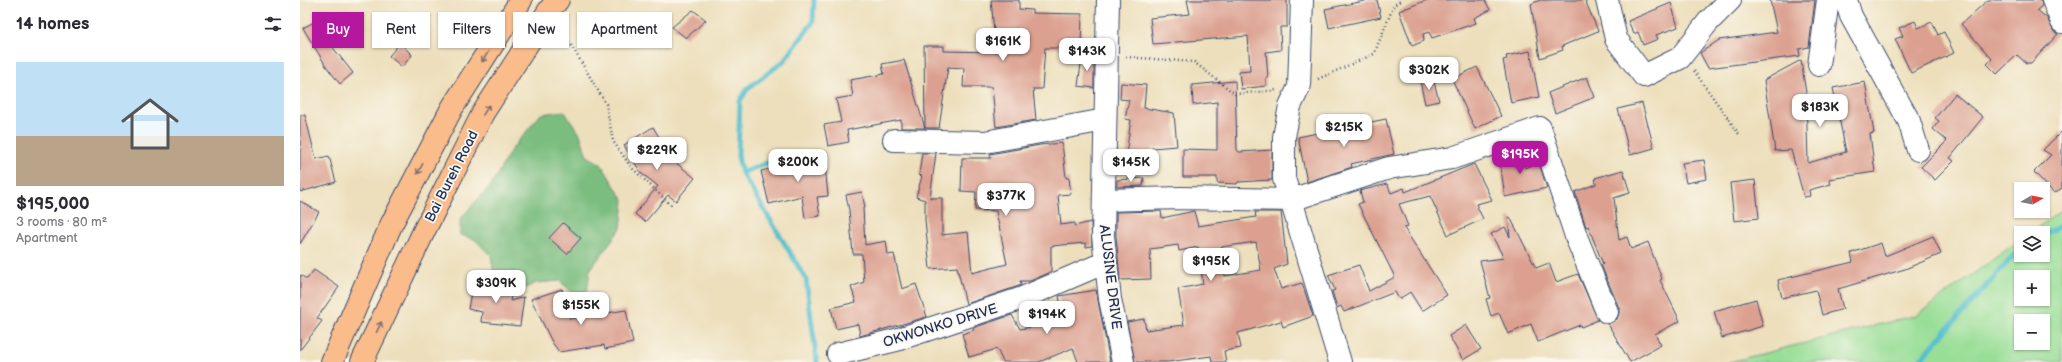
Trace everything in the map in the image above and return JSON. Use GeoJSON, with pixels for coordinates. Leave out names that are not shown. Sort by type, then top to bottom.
{"type":"FeatureCollection","features":[{"type":"Feature","properties":{"kind":"highway"},"geometry":{"type":"LineString","coordinates":[[332,362],[391,225],[452,108],[520,0]]}},
{"type":"Feature","properties":{"kind":"highway","name":"Bai Bureh Road"},"geometry":{"type":"LineString","coordinates":[[362,362],[424,230],[483,113],[554,5]]}},
{"type":"Feature","properties":{"kind":"street","name":"ALUSINE DRIVE"},"geometry":{"type":"LineString","coordinates":[[1108,0],[1103,236],[1110,299],[1123,362]]}},
{"type":"Feature","properties":{"kind":"street"},"geometry":{"type":"LineString","coordinates":[[1302,0],[1299,88],[1290,106],[1284,137],[1284,179],[1340,362]]}},
{"type":"Feature","properties":{"kind":"street"},"geometry":{"type":"LineString","coordinates":[[1607,0],[1616,39],[1644,76],[1682,55],[1708,22],[1730,0]]}},
{"type":"Feature","properties":{"kind":"street"},"geometry":{"type":"LineString","coordinates":[[1819,65],[1828,0]]}},
{"type":"Feature","properties":{"kind":"street"},"geometry":{"type":"LineString","coordinates":[[1846,0],[1851,16],[1909,121],[1918,150]]}},
{"type":"Feature","properties":{"kind":"street"},"geometry":{"type":"LineString","coordinates":[[2054,0],[2062,22]]}},
{"type":"Feature","properties":{"kind":"street"},"geometry":{"type":"LineString","coordinates":[[894,140],[985,142],[1105,120]]}},
{"type":"Feature","properties":{"kind":"street"},"geometry":{"type":"LineString","coordinates":[[1104,200],[1181,198],[1291,200],[1389,168],[1452,158],[1540,128],[1577,239],[1607,312]]}},
{"type":"Feature","properties":{"kind":"street","name":"OKWONKO DRIVE"},"geometry":{"type":"LineString","coordinates":[[838,354],[896,340],[1020,299],[1106,262]]}},
{"type":"Feature","properties":{"kind":"path"},"geometry":{"type":"LineString","coordinates":[[1107,55],[1194,62],[1235,94],[1299,88],[1374,54],[1394,5],[1402,0]]}},
{"type":"Feature","properties":{"kind":"path"},"geometry":{"type":"LineString","coordinates":[[554,5],[606,104],[613,141],[631,167],[672,206]]}},
{"type":"Feature","properties":{"kind":"path"},"geometry":{"type":"LineString","coordinates":[[1682,55],[1739,134]]}},
{"type":"Feature","properties":{"kind":"green space"},"geometry":{"type":"Polygon","coordinates":[[[564,111],[580,134],[587,156],[601,164],[624,201],[621,228],[590,270],[587,291],[578,298],[560,281],[536,283],[508,296],[495,283],[491,255],[474,239],[460,235],[460,219],[492,184],[511,150],[541,114],[564,111]]]}},
{"type":"Feature","properties":{"kind":"green space"},"geometry":{"type":"Polygon","coordinates":[[[2062,210],[2062,362],[1729,362],[1917,315],[2014,244],[2014,262],[2050,262],[2050,226],[2040,226],[2062,210]]]}},
{"type":"Feature","properties":{"kind":"building"},"geometry":{"type":"Polygon","coordinates":[[[991,0],[1019,0],[1019,9],[1032,10],[1032,13],[1082,14],[1081,48],[1045,48],[1042,89],[1033,89],[1036,120],[996,127],[992,87],[963,87],[964,68],[948,67],[939,128],[925,128],[924,46],[944,46],[944,51],[996,52],[991,0]]]}},
{"type":"Feature","properties":{"kind":"building"},"geometry":{"type":"Polygon","coordinates":[[[1187,0],[1287,0],[1287,27],[1280,27],[1281,50],[1266,52],[1268,78],[1266,78],[1266,86],[1241,89],[1239,72],[1250,71],[1248,36],[1153,44],[1150,18],[1190,14],[1187,0]]]}},
{"type":"Feature","properties":{"kind":"building"},"geometry":{"type":"Polygon","coordinates":[[[1369,0],[1377,0],[1381,17],[1329,28],[1325,9],[1369,0]]]}},
{"type":"Feature","properties":{"kind":"building"},"geometry":{"type":"Polygon","coordinates":[[[1427,0],[1485,0],[1490,10],[1474,18],[1476,23],[1432,38],[1429,32],[1423,34],[1424,41],[1412,46],[1399,11],[1427,0]]]}},
{"type":"Feature","properties":{"kind":"building"},"geometry":{"type":"Polygon","coordinates":[[[1540,0],[1585,0],[1598,31],[1562,46],[1563,50],[1540,58],[1531,4],[1540,0]]]}},
{"type":"Feature","properties":{"kind":"building"},"geometry":{"type":"Polygon","coordinates":[[[1770,0],[1815,0],[1809,47],[1799,49],[1800,56],[1708,68],[1700,53],[1719,40],[1777,32],[1770,0]]]}},
{"type":"Feature","properties":{"kind":"building"},"geometry":{"type":"Polygon","coordinates":[[[1988,0],[2041,0],[2042,6],[2037,10],[2047,18],[2054,32],[2058,34],[2031,63],[2026,63],[2017,55],[1997,74],[1987,64],[1992,59],[1961,24],[1988,0]]]}},
{"type":"Feature","properties":{"kind":"building"},"geometry":{"type":"Polygon","coordinates":[[[1671,3],[1678,27],[1656,35],[1658,39],[1643,45],[1638,32],[1634,34],[1628,21],[1671,3]]]}},
{"type":"Feature","properties":{"kind":"building"},"geometry":{"type":"Polygon","coordinates":[[[693,10],[706,20],[686,38],[672,27],[693,10]]]}},
{"type":"Feature","properties":{"kind":"building"},"geometry":{"type":"Polygon","coordinates":[[[1915,21],[1918,28],[1932,22],[1938,35],[1944,32],[1954,53],[1911,73],[1895,39],[1903,36],[1899,28],[1915,21]]]}},
{"type":"Feature","properties":{"kind":"building"},"geometry":{"type":"Polygon","coordinates":[[[312,23],[312,43],[303,28],[312,23]]]}},
{"type":"Feature","properties":{"kind":"building"},"geometry":{"type":"Polygon","coordinates":[[[315,48],[333,48],[353,73],[340,84],[326,66],[315,48]]]}},
{"type":"Feature","properties":{"kind":"building"},"geometry":{"type":"Polygon","coordinates":[[[396,48],[405,48],[412,55],[402,67],[389,56],[396,48]]]}},
{"type":"Feature","properties":{"kind":"building"},"geometry":{"type":"Polygon","coordinates":[[[1530,51],[1539,97],[1511,103],[1503,60],[1507,59],[1506,56],[1530,51]]]}},
{"type":"Feature","properties":{"kind":"building"},"geometry":{"type":"Polygon","coordinates":[[[1082,56],[1094,57],[1094,88],[1078,86],[1082,56]]]}},
{"type":"Feature","properties":{"kind":"building"},"geometry":{"type":"Polygon","coordinates":[[[904,60],[925,128],[901,128],[901,120],[847,130],[849,142],[828,146],[824,125],[841,122],[836,99],[853,96],[850,80],[884,74],[882,64],[904,60]]]}},
{"type":"Feature","properties":{"kind":"building"},"geometry":{"type":"Polygon","coordinates":[[[1801,60],[1806,93],[1808,163],[1846,152],[1833,88],[1865,82],[1874,133],[1870,134],[1875,172],[1829,179],[1831,184],[1809,190],[1810,196],[1804,197],[1791,150],[1775,151],[1764,80],[1801,60]]]}},
{"type":"Feature","properties":{"kind":"building"},"geometry":{"type":"Polygon","coordinates":[[[1477,67],[1501,116],[1475,129],[1452,79],[1477,67]]]}},
{"type":"Feature","properties":{"kind":"building"},"geometry":{"type":"Polygon","coordinates":[[[1587,77],[1595,97],[1555,113],[1548,93],[1587,77]]]}},
{"type":"Feature","properties":{"kind":"building"},"geometry":{"type":"Polygon","coordinates":[[[1433,78],[1439,101],[1425,104],[1420,81],[1433,78]]]}},
{"type":"Feature","properties":{"kind":"building"},"geometry":{"type":"Polygon","coordinates":[[[1235,81],[1237,150],[1239,152],[1272,150],[1272,180],[1238,182],[1237,184],[1217,183],[1217,177],[1183,177],[1183,149],[1217,150],[1217,102],[1193,105],[1192,85],[1235,81]]]}},
{"type":"Feature","properties":{"kind":"building"},"geometry":{"type":"Polygon","coordinates":[[[1121,83],[1146,85],[1144,108],[1174,113],[1177,146],[1152,148],[1151,160],[1147,159],[1146,167],[1125,161],[1131,120],[1125,119],[1129,100],[1120,99],[1121,83]]]}},
{"type":"Feature","properties":{"kind":"building"},"geometry":{"type":"Polygon","coordinates":[[[1955,94],[1983,117],[1950,158],[1954,161],[1935,180],[1921,167],[1947,141],[1933,129],[1939,121],[1935,118],[1955,94]]]}},
{"type":"Feature","properties":{"kind":"building"},"geometry":{"type":"Polygon","coordinates":[[[1642,103],[1654,148],[1630,155],[1618,109],[1642,103]]]}},
{"type":"Feature","properties":{"kind":"building"},"geometry":{"type":"Polygon","coordinates":[[[300,115],[305,115],[316,159],[329,156],[336,182],[300,192],[300,115]]]}},
{"type":"Feature","properties":{"kind":"building"},"geometry":{"type":"Polygon","coordinates":[[[1386,119],[1394,154],[1351,164],[1352,167],[1307,182],[1298,137],[1386,119]]]}},
{"type":"Feature","properties":{"kind":"building"},"geometry":{"type":"Polygon","coordinates":[[[653,127],[665,147],[660,150],[695,178],[676,201],[668,195],[645,222],[635,214],[658,186],[641,173],[624,145],[653,127]]]}},
{"type":"Feature","properties":{"kind":"building"},"geometry":{"type":"Polygon","coordinates":[[[2062,131],[2062,188],[2054,193],[2050,189],[2050,182],[2044,182],[2034,172],[2051,155],[2043,150],[2062,131]]]}},
{"type":"Feature","properties":{"kind":"building"},"geometry":{"type":"Polygon","coordinates":[[[1062,143],[1066,178],[1069,178],[1071,194],[1058,195],[1061,225],[1075,223],[1075,226],[1091,222],[1092,246],[1086,247],[1086,243],[1051,246],[1051,272],[1030,281],[1020,281],[1021,285],[966,304],[957,267],[930,269],[925,220],[925,200],[916,197],[922,176],[919,175],[922,153],[936,153],[930,198],[942,198],[942,235],[968,232],[972,273],[1007,264],[996,211],[975,210],[976,192],[961,191],[962,158],[991,158],[990,154],[1040,145],[1062,143]]]}},
{"type":"Feature","properties":{"kind":"building"},"geometry":{"type":"Polygon","coordinates":[[[1523,151],[1525,168],[1539,163],[1547,188],[1505,197],[1499,155],[1523,151]]]}},
{"type":"Feature","properties":{"kind":"building"},"geometry":{"type":"Polygon","coordinates":[[[824,154],[828,196],[817,197],[820,216],[805,218],[802,196],[769,204],[761,171],[803,161],[802,157],[824,154]]]}},
{"type":"Feature","properties":{"kind":"building"},"geometry":{"type":"Polygon","coordinates":[[[1704,160],[1707,179],[1686,183],[1682,163],[1704,160]]]}},
{"type":"Feature","properties":{"kind":"building"},"geometry":{"type":"Polygon","coordinates":[[[1474,164],[1492,200],[1476,204],[1483,219],[1448,235],[1430,196],[1399,204],[1408,226],[1404,228],[1447,295],[1422,311],[1410,292],[1399,299],[1395,292],[1344,312],[1341,306],[1337,308],[1332,291],[1335,290],[1328,275],[1359,265],[1369,291],[1395,277],[1358,204],[1363,202],[1360,191],[1387,184],[1391,193],[1404,188],[1405,192],[1474,164]]]}},
{"type":"Feature","properties":{"kind":"building"},"geometry":{"type":"Polygon","coordinates":[[[1623,170],[1630,193],[1614,198],[1619,240],[1627,237],[1631,249],[1648,242],[1662,279],[1660,280],[1680,321],[1655,334],[1661,345],[1630,362],[1608,324],[1617,319],[1619,308],[1601,265],[1603,264],[1588,226],[1586,227],[1575,192],[1596,184],[1595,178],[1623,170]]]}},
{"type":"Feature","properties":{"kind":"building"},"geometry":{"type":"Polygon","coordinates":[[[1144,178],[1143,186],[1117,187],[1117,180],[1144,178]]]}},
{"type":"Feature","properties":{"kind":"building"},"geometry":{"type":"Polygon","coordinates":[[[1755,180],[1759,218],[1734,221],[1730,183],[1755,180]]]}},
{"type":"Feature","properties":{"kind":"building"},"geometry":{"type":"Polygon","coordinates":[[[862,192],[865,208],[863,208],[865,245],[886,241],[888,255],[894,254],[902,289],[916,284],[927,317],[860,336],[858,324],[836,329],[831,308],[856,302],[851,287],[864,282],[862,254],[853,254],[849,210],[846,195],[862,192]]]}},
{"type":"Feature","properties":{"kind":"building"},"geometry":{"type":"Polygon","coordinates":[[[300,201],[319,212],[300,244],[300,201]]]}},
{"type":"Feature","properties":{"kind":"building"},"geometry":{"type":"Polygon","coordinates":[[[1161,211],[1162,218],[1194,211],[1198,226],[1256,217],[1255,212],[1281,212],[1287,264],[1274,269],[1281,289],[1302,283],[1313,316],[1283,327],[1281,321],[1238,333],[1241,348],[1224,351],[1226,362],[1212,362],[1211,356],[1168,362],[1135,362],[1127,322],[1144,319],[1146,330],[1184,325],[1178,289],[1203,284],[1198,247],[1179,251],[1178,245],[1150,249],[1151,279],[1120,280],[1116,235],[1116,212],[1161,211]],[[1256,242],[1221,247],[1225,276],[1261,270],[1256,242]]]}},
{"type":"Feature","properties":{"kind":"building"},"geometry":{"type":"Polygon","coordinates":[[[1508,217],[1510,217],[1536,268],[1549,263],[1556,282],[1578,274],[1598,320],[1581,327],[1580,325],[1538,342],[1531,324],[1508,334],[1499,313],[1491,316],[1486,299],[1490,298],[1480,261],[1504,258],[1491,234],[1505,227],[1510,237],[1508,217]]]}},
{"type":"Feature","properties":{"kind":"building"},"geometry":{"type":"Polygon","coordinates":[[[563,223],[581,238],[567,254],[549,238],[563,223]]]}},
{"type":"Feature","properties":{"kind":"building"},"geometry":{"type":"Polygon","coordinates":[[[1933,236],[1941,254],[1905,269],[1838,289],[1843,309],[1822,315],[1816,290],[1782,298],[1778,280],[1853,262],[1851,253],[1881,243],[1885,256],[1933,236]]]}},
{"type":"Feature","properties":{"kind":"building"},"geometry":{"type":"Polygon","coordinates":[[[314,270],[339,287],[317,318],[322,321],[300,350],[300,275],[307,279],[314,270]]]}},
{"type":"Feature","properties":{"kind":"building"},"geometry":{"type":"Polygon","coordinates":[[[473,281],[512,289],[510,301],[524,297],[520,326],[481,322],[482,312],[468,309],[473,281]]]}},
{"type":"Feature","properties":{"kind":"building"},"geometry":{"type":"Polygon","coordinates":[[[562,289],[570,319],[626,310],[633,343],[605,349],[604,345],[559,352],[552,342],[531,299],[562,289]]]}},
{"type":"Feature","properties":{"kind":"building"},"geometry":{"type":"Polygon","coordinates":[[[1096,290],[1110,362],[1078,362],[1073,348],[1039,362],[1003,362],[997,349],[969,357],[962,334],[974,330],[973,328],[1012,315],[1020,329],[1064,322],[1059,296],[1096,290]]]}},
{"type":"Feature","properties":{"kind":"building"},"geometry":{"type":"Polygon","coordinates":[[[1756,299],[1763,326],[1722,338],[1714,311],[1756,299]]]}},
{"type":"Feature","properties":{"kind":"building"},"geometry":{"type":"Polygon","coordinates":[[[1466,325],[1481,349],[1463,360],[1449,336],[1466,325]]]}},
{"type":"Feature","properties":{"kind":"waterway"},"geometry":{"type":"LineString","coordinates":[[814,0],[813,22],[784,61],[748,88],[740,101],[738,156],[742,173],[806,279],[817,362]]}},
{"type":"Feature","properties":{"kind":"waterway"},"geometry":{"type":"LineString","coordinates":[[742,173],[764,164],[800,154]]}},
{"type":"Feature","properties":{"kind":"waterway"},"geometry":{"type":"LineString","coordinates":[[2050,231],[2062,225]]}},
{"type":"Feature","properties":{"kind":"waterway"},"geometry":{"type":"LineString","coordinates":[[1918,362],[2014,255]]}}]}
